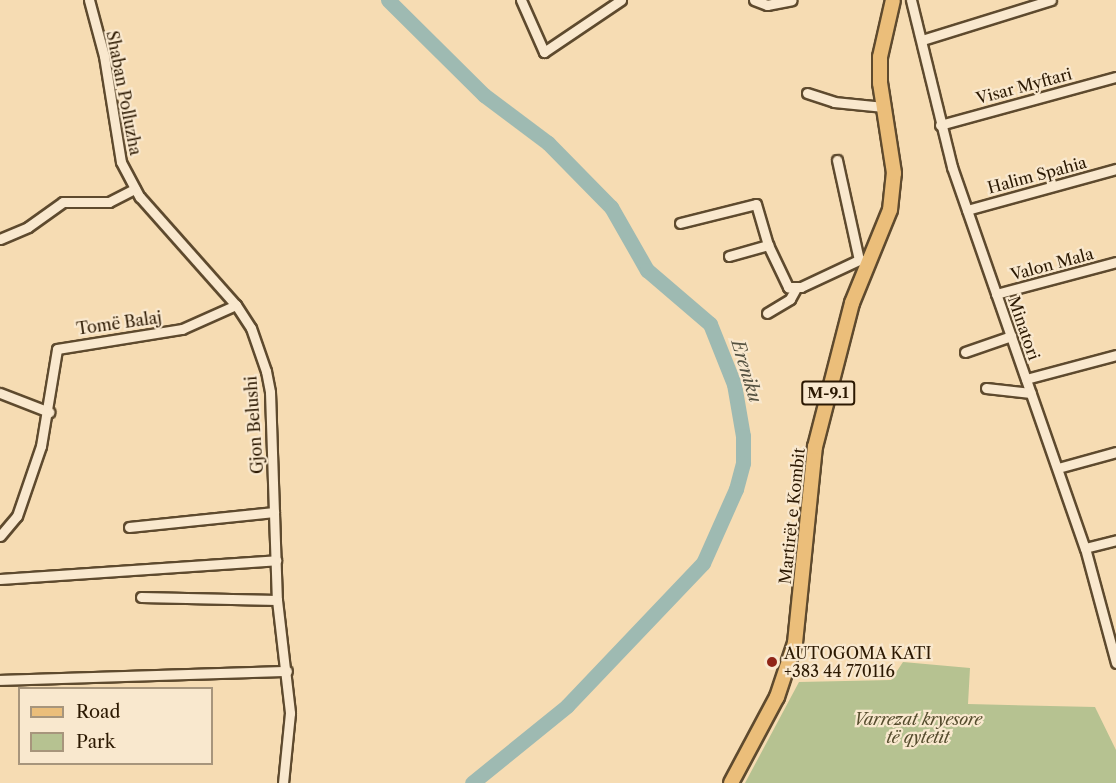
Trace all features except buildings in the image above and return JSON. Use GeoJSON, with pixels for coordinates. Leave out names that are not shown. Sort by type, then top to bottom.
{"type":"FeatureCollection","features":[{"type":"Feature","properties":{"kind":"main road","name":"Martirët e Kombit"},"geometry":{"type":"LineString","coordinates":[[731,783],[777,697],[795,643],[815,447],[864,261],[890,210],[894,189],[880,57],[893,0]]}},
{"type":"Feature","properties":{"kind":"street","name":"Shaban Polluzha"},"geometry":{"type":"LineString","coordinates":[[89,0],[104,56],[115,138],[135,189]]}},
{"type":"Feature","properties":{"kind":"street"},"geometry":{"type":"LineString","coordinates":[[521,0],[544,52],[621,0]]}},
{"type":"Feature","properties":{"kind":"street"},"geometry":{"type":"LineString","coordinates":[[754,0],[767,5],[792,0]]}},
{"type":"Feature","properties":{"kind":"street","name":"Minatori"},"geometry":{"type":"LineString","coordinates":[[911,0],[940,125],[967,210],[1085,548],[1116,663]]}},
{"type":"Feature","properties":{"kind":"street"},"geometry":{"type":"LineString","coordinates":[[922,40],[1051,0]]}},
{"type":"Feature","properties":{"kind":"street","name":"Visar Myftari"},"geometry":{"type":"LineString","coordinates":[[940,125],[1116,77]]}},
{"type":"Feature","properties":{"kind":"street"},"geometry":{"type":"LineString","coordinates":[[807,93],[826,101],[884,107]]}},
{"type":"Feature","properties":{"kind":"street"},"geometry":{"type":"LineString","coordinates":[[767,313],[784,304],[796,288],[864,261],[837,160]]}},
{"type":"Feature","properties":{"kind":"street","name":"Halim Spahia"},"geometry":{"type":"LineString","coordinates":[[967,210],[1116,169]]}},
{"type":"Feature","properties":{"kind":"street"},"geometry":{"type":"LineString","coordinates":[[0,239],[28,227],[63,202],[109,202],[135,189]]}},
{"type":"Feature","properties":{"kind":"street","name":"Gjon Belushi"},"geometry":{"type":"LineString","coordinates":[[135,189],[236,305],[258,346],[270,392],[277,600],[287,671],[290,738],[283,783]]}},
{"type":"Feature","properties":{"kind":"street"},"geometry":{"type":"LineString","coordinates":[[680,223],[756,204],[768,245],[784,283],[796,288]]}},
{"type":"Feature","properties":{"kind":"street"},"geometry":{"type":"LineString","coordinates":[[729,256],[768,245]]}},
{"type":"Feature","properties":{"kind":"street","name":"Valon Mala"},"geometry":{"type":"LineString","coordinates":[[996,294],[1116,262]]}},
{"type":"Feature","properties":{"kind":"street","name":"Tomë Balaj"},"geometry":{"type":"LineString","coordinates":[[0,536],[17,516],[49,412],[57,349],[183,329],[236,305]]}},
{"type":"Feature","properties":{"kind":"street"},"geometry":{"type":"LineString","coordinates":[[965,352],[1011,336]]}},
{"type":"Feature","properties":{"kind":"street"},"geometry":{"type":"LineString","coordinates":[[1026,379],[1116,355]]}},
{"type":"Feature","properties":{"kind":"street"},"geometry":{"type":"LineString","coordinates":[[986,388],[1030,393]]}},
{"type":"Feature","properties":{"kind":"street"},"geometry":{"type":"LineString","coordinates":[[0,393],[49,412]]}},
{"type":"Feature","properties":{"kind":"street"},"geometry":{"type":"LineString","coordinates":[[1058,468],[1116,452]]}},
{"type":"Feature","properties":{"kind":"street"},"geometry":{"type":"LineString","coordinates":[[129,527],[274,512]]}},
{"type":"Feature","properties":{"kind":"street"},"geometry":{"type":"LineString","coordinates":[[1085,548],[1116,540]]}},
{"type":"Feature","properties":{"kind":"street"},"geometry":{"type":"LineString","coordinates":[[0,579],[148,566],[276,560]]}},
{"type":"Feature","properties":{"kind":"street"},"geometry":{"type":"LineString","coordinates":[[141,597],[277,600]]}},
{"type":"Feature","properties":{"kind":"street"},"geometry":{"type":"LineString","coordinates":[[0,680],[287,671]]}},
{"type":"Feature","properties":{"kind":"green space","name":"Varrezat kryesore të qytetit"},"geometry":{"type":"Polygon","coordinates":[[[903,662],[970,668],[968,704],[1095,707],[1116,750],[1116,783],[745,783],[799,682],[891,680],[903,662]]]}},
{"type":"Feature","properties":{"kind":"waterway","name":"Ereniku"},"geometry":{"type":"LineString","coordinates":[[388,0],[484,95],[548,143],[611,207],[647,270],[710,324],[734,384],[743,436],[743,463],[736,489],[703,563],[567,706],[472,783]]}},
{"type":"Feature","properties":{"kind":"place","name":"AUTOGOMA KATI +383 44 770116"},"geometry":{"type":"Point","coordinates":[772,662]}}]}
